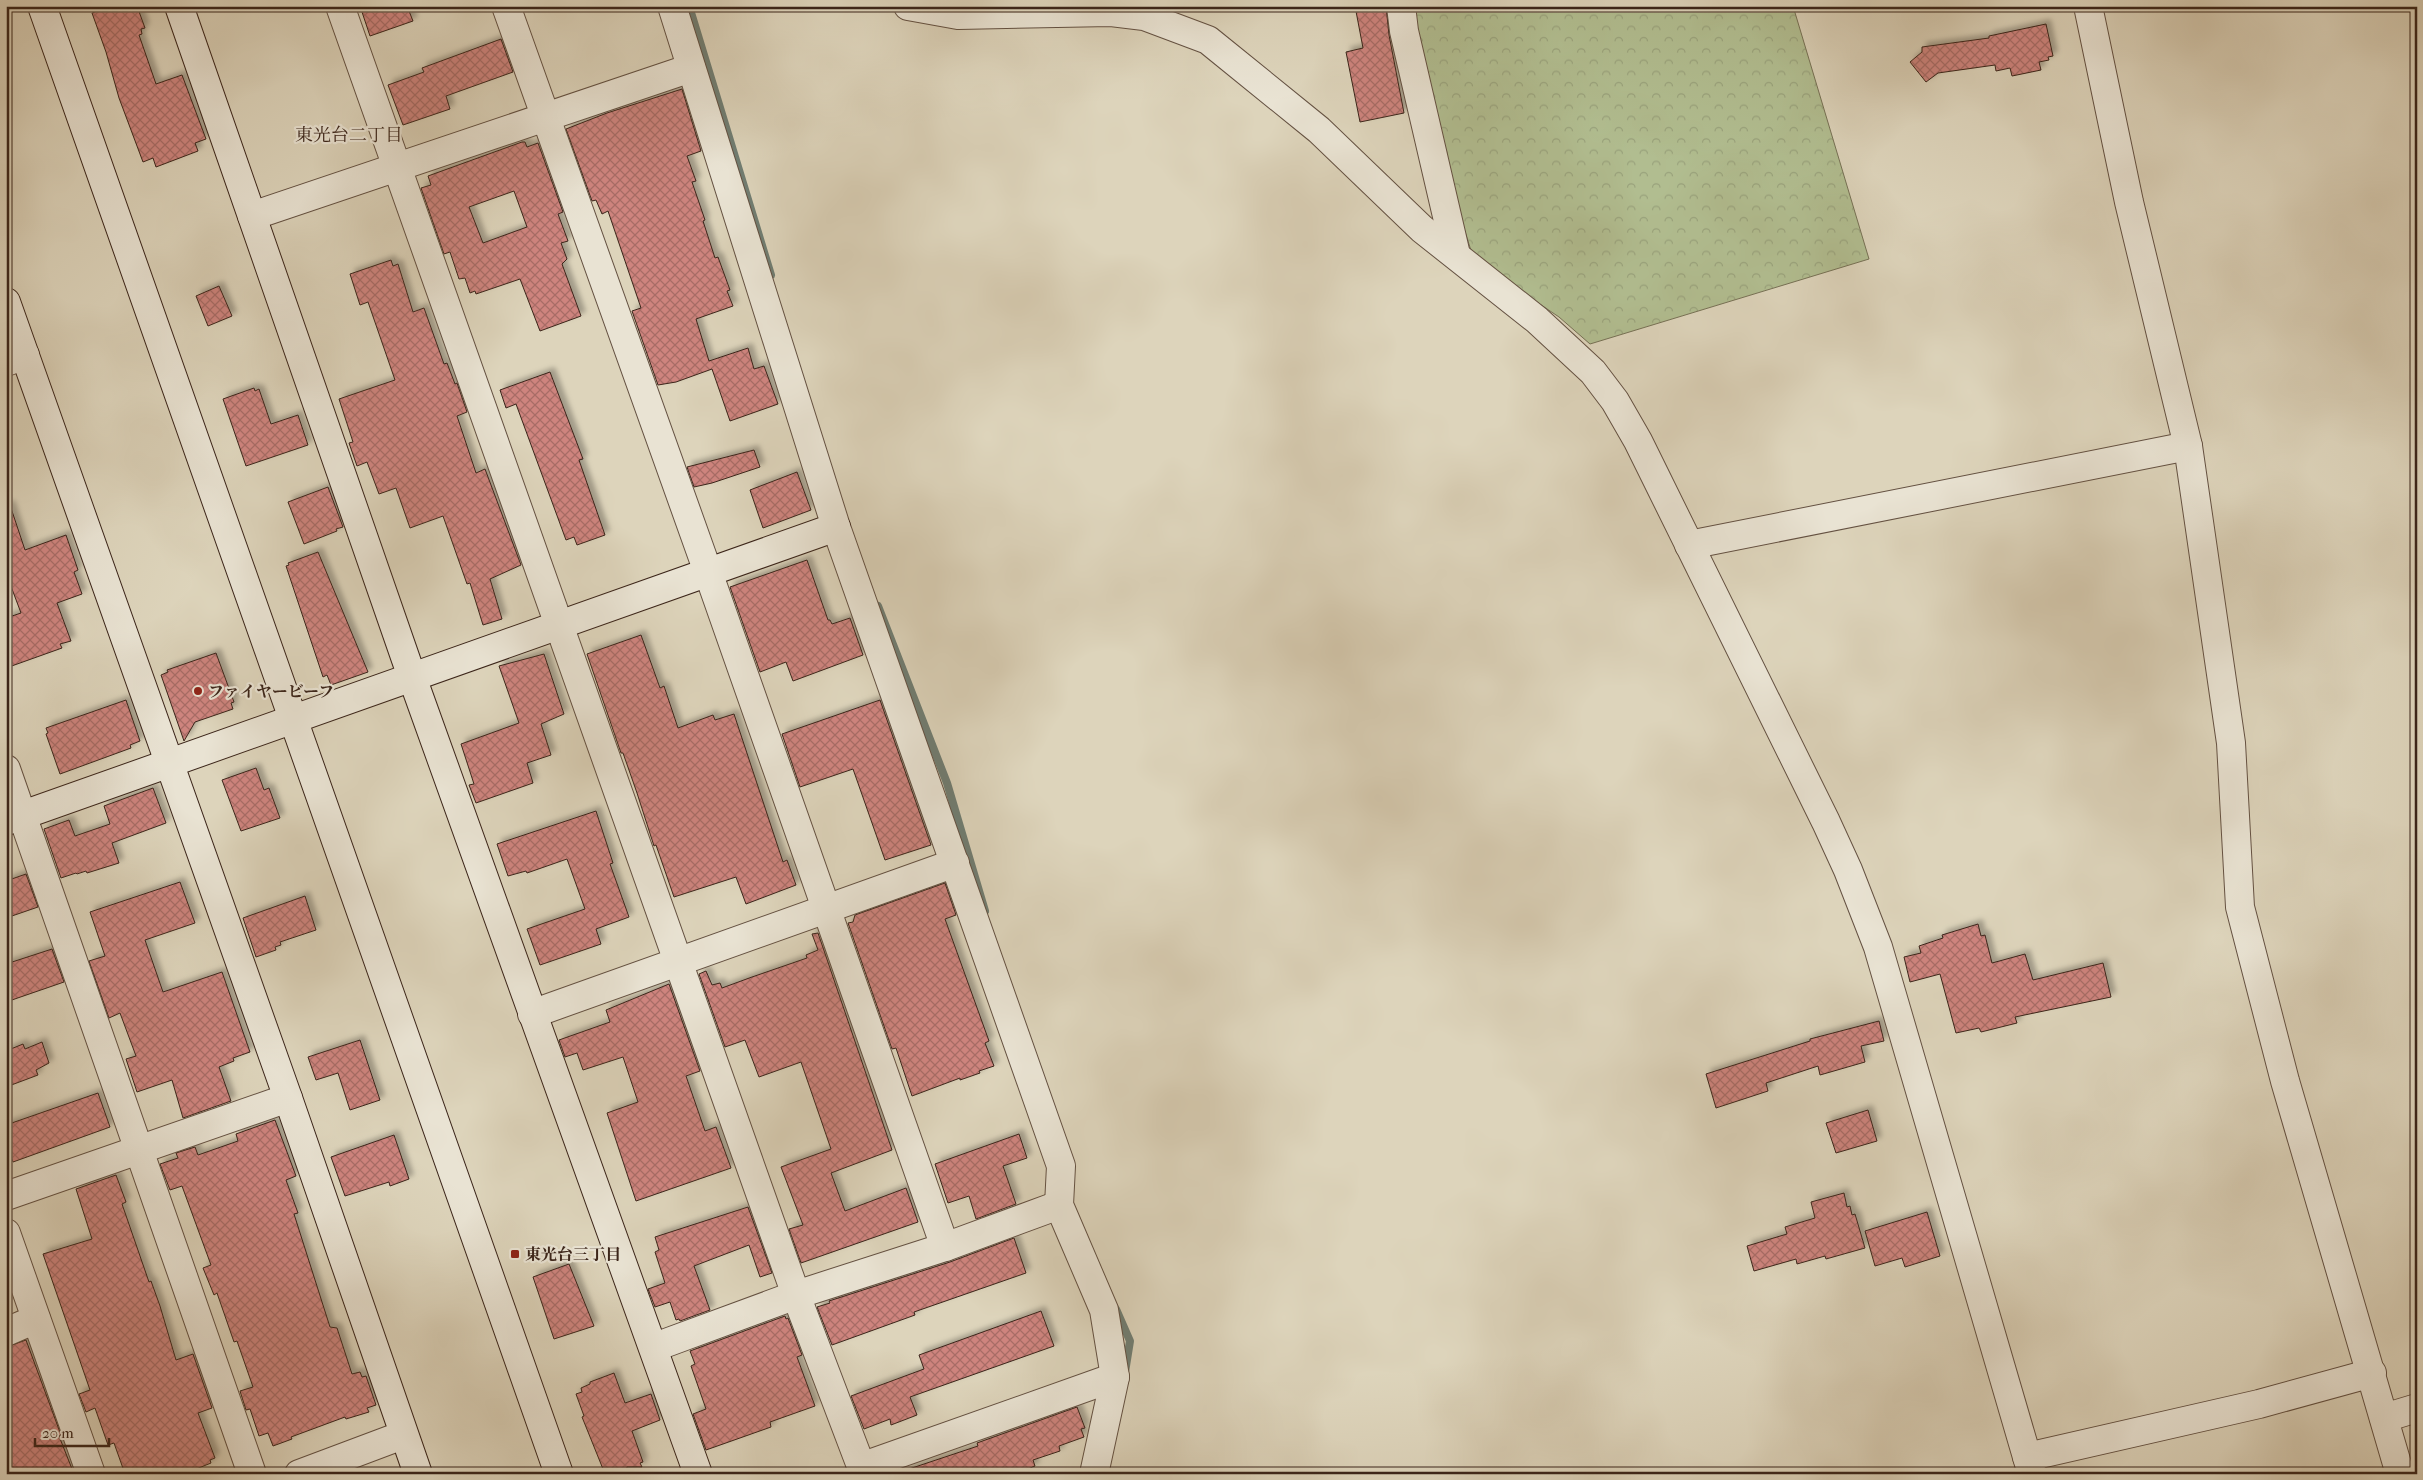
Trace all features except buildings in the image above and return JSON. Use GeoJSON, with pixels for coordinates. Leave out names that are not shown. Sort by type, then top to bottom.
{"type":"FeatureCollection","features":[{"type":"Feature","properties":{"kind":"street"},"geometry":{"type":"LineString","coordinates":[[42,6],[559,1474]]}},
{"type":"Feature","properties":{"kind":"street"},"geometry":{"type":"LineString","coordinates":[[179,6],[412,676],[698,1474]]}},
{"type":"Feature","properties":{"kind":"street"},"geometry":{"type":"LineString","coordinates":[[340,6],[395,166],[560,624],[796,1295],[862,1470],[1115,1377]]}},
{"type":"Feature","properties":{"kind":"street"},"geometry":{"type":"LineString","coordinates":[[506,6],[708,572],[945,1247]]}},
{"type":"Feature","properties":{"kind":"street"},"geometry":{"type":"LineString","coordinates":[[672,6],[836,527],[1061,1166],[1059,1205],[1104,1310],[1115,1377],[1094,1474]]}},
{"type":"Feature","properties":{"kind":"street"},"geometry":{"type":"LineString","coordinates":[[908,6],[958,15],[1111,12],[1136,15],[1173,26],[1208,40],[1319,130],[1422,229],[1537,320],[1592,372],[1615,401],[1638,441],[1826,822],[1848,870],[1878,947],[2029,1466],[2372,1373]]}},
{"type":"Feature","properties":{"kind":"street"},"geometry":{"type":"LineString","coordinates":[[1401,6],[1404,31],[1456,255]]}},
{"type":"Feature","properties":{"kind":"street"},"geometry":{"type":"LineString","coordinates":[[2088,6],[2130,202],[2188,446],[2231,742],[2240,907],[2286,1081],[2400,1474]]}},
{"type":"Feature","properties":{"kind":"street"},"geometry":{"type":"LineString","coordinates":[[252,216],[395,166],[691,68]]}},
{"type":"Feature","properties":{"kind":"street"},"geometry":{"type":"LineString","coordinates":[[6,302],[16,358],[170,763],[418,1474]]}},
{"type":"Feature","properties":{"kind":"street"},"geometry":{"type":"LineString","coordinates":[[1689,545],[2188,446]]}},
{"type":"Feature","properties":{"kind":"street"},"geometry":{"type":"LineString","coordinates":[[15,818],[836,527]]}},
{"type":"Feature","properties":{"kind":"street"},"geometry":{"type":"LineString","coordinates":[[6,769],[15,818],[138,1150],[252,1474]]}},
{"type":"Feature","properties":{"kind":"street"},"geometry":{"type":"LineString","coordinates":[[532,1014],[955,862]]}},
{"type":"Feature","properties":{"kind":"street"},"geometry":{"type":"LineString","coordinates":[[6,1196],[288,1098]]}},
{"type":"Feature","properties":{"kind":"street"},"geometry":{"type":"LineString","coordinates":[[654,1347],[796,1295],[945,1247],[1059,1205]]}},
{"type":"Feature","properties":{"kind":"street"},"geometry":{"type":"LineString","coordinates":[[6,1234],[91,1474]]}},
{"type":"Feature","properties":{"kind":"street"},"geometry":{"type":"LineString","coordinates":[[6,1332],[36,1319]]}},
{"type":"Feature","properties":{"kind":"street"},"geometry":{"type":"LineString","coordinates":[[2384,1418],[2417,1408]]}},
{"type":"Feature","properties":{"kind":"street"},"geometry":{"type":"LineString","coordinates":[[299,1474],[404,1435]]}},
{"type":"Feature","properties":{"kind":"green space"},"geometry":{"type":"Polygon","coordinates":[[[1414,6],[1793,6],[1869,259],[1590,344],[1559,317],[1474,260],[1437,143],[1414,6]]]}},
{"type":"Feature","properties":{"kind":"waterway"},"geometry":{"type":"LineString","coordinates":[[689,6],[771,275]]}},
{"type":"Feature","properties":{"kind":"waterway"},"geometry":{"type":"LineString","coordinates":[[878,606],[947,783],[985,911]]}},
{"type":"Feature","properties":{"kind":"waterway"},"geometry":{"type":"LineString","coordinates":[[1116,1309],[1130,1341],[1125,1372]]}},
{"type":"Feature","properties":{"kind":"place","name":"ファイヤービーフ"},"geometry":{"type":"Point","coordinates":[198,691]}},
{"type":"Feature","properties":{"kind":"place","name":"東光台三丁目"},"geometry":{"type":"Point","coordinates":[515,1254]}},
{"type":"Feature","properties":{"kind":"district","name":"東光台二丁目"},"geometry":{"type":"Point","coordinates":[349,135]}}]}
